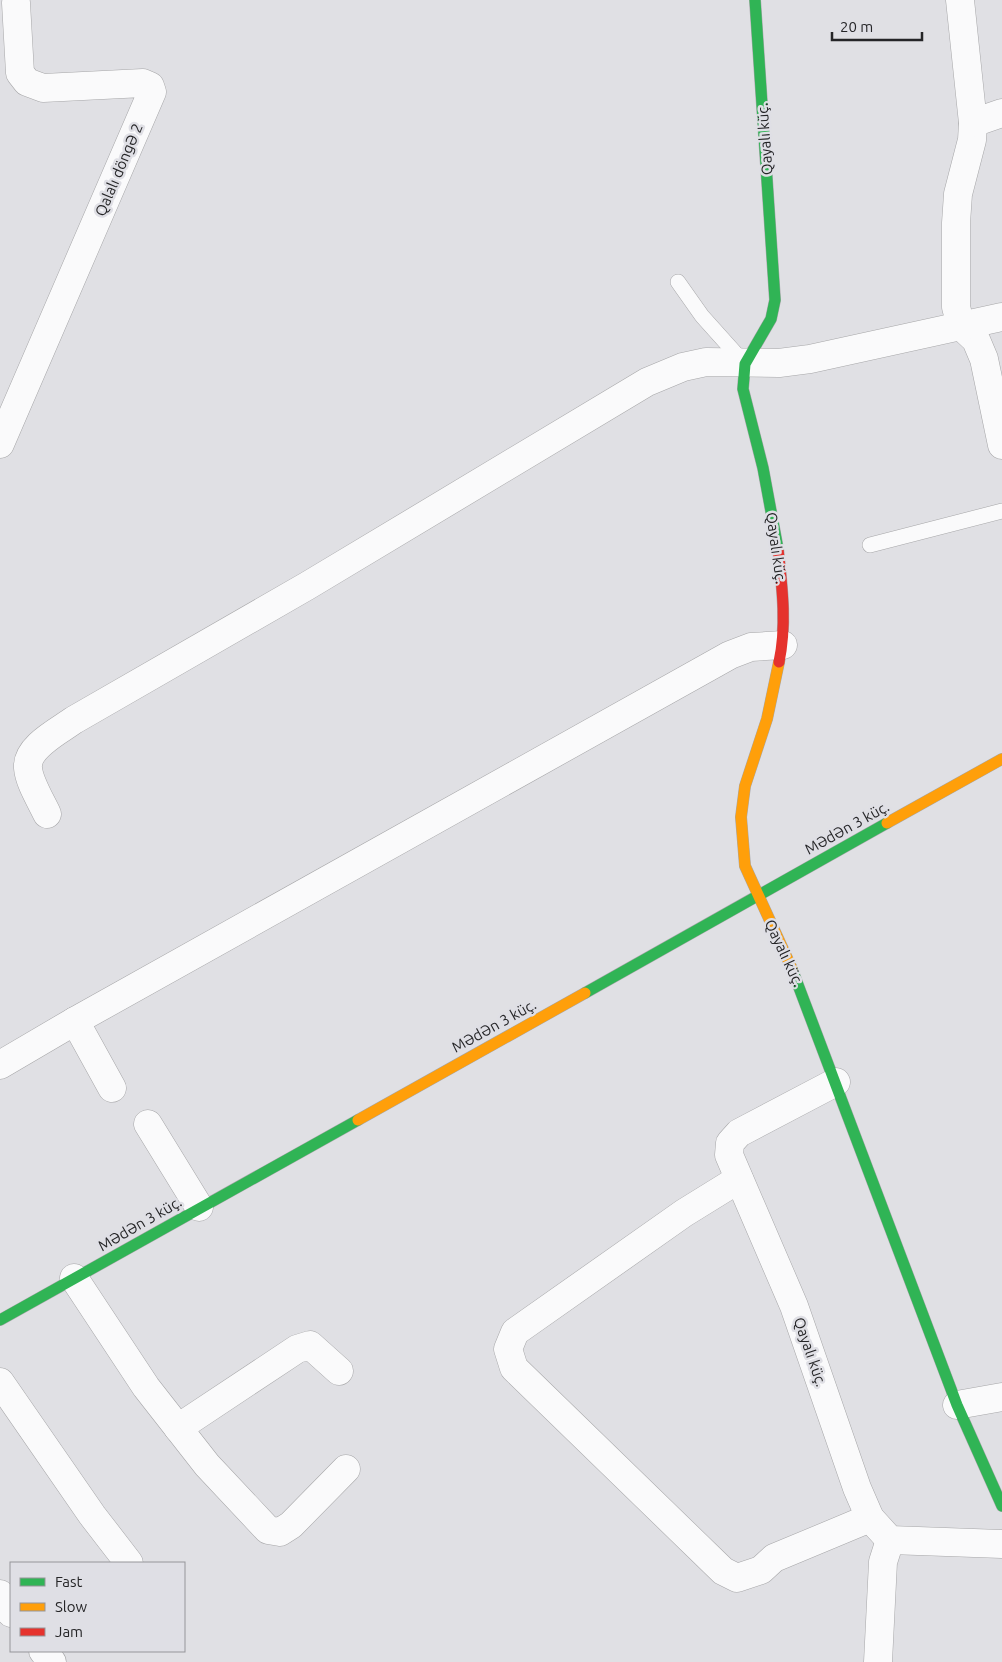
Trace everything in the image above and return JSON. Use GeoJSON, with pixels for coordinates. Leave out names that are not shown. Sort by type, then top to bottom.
{"type":"FeatureCollection","features":[{"type":"Feature","properties":{"kind":"street","name":"Qayalı küç."},"geometry":{"type":"LineString","coordinates":[[755,0],[775,300],[770,319],[745,364],[743,389],[763,468],[778,549],[783,604],[783,645],[767,719],[745,786],[741,817],[745,866],[798,982],[957,1405],[1002,1506]]}},
{"type":"Feature","properties":{"kind":"street"},"geometry":{"type":"LineString","coordinates":[[960,0],[973,123],[972,140],[958,194],[956,307],[961,326],[976,340],[984,359],[1002,446]]}},
{"type":"Feature","properties":{"kind":"street","name":"Qalalı döngə 2"},"geometry":{"type":"LineString","coordinates":[[0,444],[152,92],[150,86],[143,83],[43,88],[27,82],[20,73],[16,3]]}},
{"type":"Feature","properties":{"kind":"street"},"geometry":{"type":"LineString","coordinates":[[973,123],[1002,113]]}},
{"type":"Feature","properties":{"kind":"street"},"geometry":{"type":"LineString","coordinates":[[47,814],[28,770],[28,758],[40,744],[74,720],[307,586],[647,382],[683,367],[706,362],[745,364],[779,363],[810,359],[1002,318]]}},
{"type":"Feature","properties":{"kind":"street"},"geometry":{"type":"LineString","coordinates":[[0,1065],[75,1021],[730,655],[751,647],[783,645]]}},
{"type":"Feature","properties":{"kind":"street","name":"Mədən 3 küç."},"geometry":{"type":"LineString","coordinates":[[0,1320],[1002,759]]}},
{"type":"Feature","properties":{"kind":"street"},"geometry":{"type":"LineString","coordinates":[[75,1021],[112,1088]]}},
{"type":"Feature","properties":{"kind":"street","name":"Qayalı küç."},"geometry":{"type":"LineString","coordinates":[[836,1082],[739,1134],[730,1143],[729,1155],[794,1306],[857,1488],[870,1518],[890,1540]]}},
{"type":"Feature","properties":{"kind":"street"},"geometry":{"type":"LineString","coordinates":[[148,1124],[199,1207]]}},
{"type":"Feature","properties":{"kind":"street"},"geometry":{"type":"LineString","coordinates":[[739,1178],[684,1213],[515,1332],[508,1349],[514,1368],[723,1571],[737,1578],[761,1570],[774,1558],[870,1518]]}},
{"type":"Feature","properties":{"kind":"street"},"geometry":{"type":"LineString","coordinates":[[74,1278],[146,1387],[207,1465],[268,1530],[280,1532],[291,1525],[346,1470]]}},
{"type":"Feature","properties":{"kind":"street"},"geometry":{"type":"LineString","coordinates":[[178,1428],[297,1349],[310,1345],[339,1371]]}},
{"type":"Feature","properties":{"kind":"street"},"geometry":{"type":"LineString","coordinates":[[0,1382],[92,1515],[127,1562]]}},
{"type":"Feature","properties":{"kind":"street"},"geometry":{"type":"LineString","coordinates":[[957,1405],[1002,1397]]}},
{"type":"Feature","properties":{"kind":"street"},"geometry":{"type":"LineString","coordinates":[[878,1662],[883,1562],[890,1540],[1002,1544]]}},
{"type":"Feature","properties":{"kind":"street"},"geometry":{"type":"LineString","coordinates":[[0,1594],[10,1611]]}},
{"type":"Feature","properties":{"kind":"street"},"geometry":{"type":"LineString","coordinates":[[44,1652],[52,1662]]}},
{"type":"Feature","properties":{"kind":"lane"},"geometry":{"type":"LineString","coordinates":[[678,282],[702,316],[745,364]]}},
{"type":"Feature","properties":{"kind":"lane"},"geometry":{"type":"LineString","coordinates":[[870,545],[1002,510]]}},
{"type":"Feature","properties":{"kind":"traffic: fast"},"geometry":{"type":"LineString","coordinates":[[755,0],[775,300],[771,319],[745,364],[743,389],[763,468],[778,549]]}},
{"type":"Feature","properties":{"kind":"traffic: fast"},"geometry":{"type":"LineString","coordinates":[[585,993],[887,823]]}},
{"type":"Feature","properties":{"kind":"traffic: fast"},"geometry":{"type":"LineString","coordinates":[[792,969],[957,1405],[1002,1506]]}},
{"type":"Feature","properties":{"kind":"traffic: fast"},"geometry":{"type":"LineString","coordinates":[[0,1320],[358,1120]]}},
{"type":"Feature","properties":{"kind":"traffic: slow"},"geometry":{"type":"LineString","coordinates":[[779,662],[767,719],[745,786],[741,817],[745,866],[792,969]]}},
{"type":"Feature","properties":{"kind":"traffic: slow"},"geometry":{"type":"LineString","coordinates":[[887,823],[1002,759]]}},
{"type":"Feature","properties":{"kind":"traffic: slow"},"geometry":{"type":"LineString","coordinates":[[358,1120],[585,993]]}},
{"type":"Feature","properties":{"kind":"traffic: jam"},"geometry":{"type":"LineString","coordinates":[[778,549],[783,620],[779,662]]}}]}
